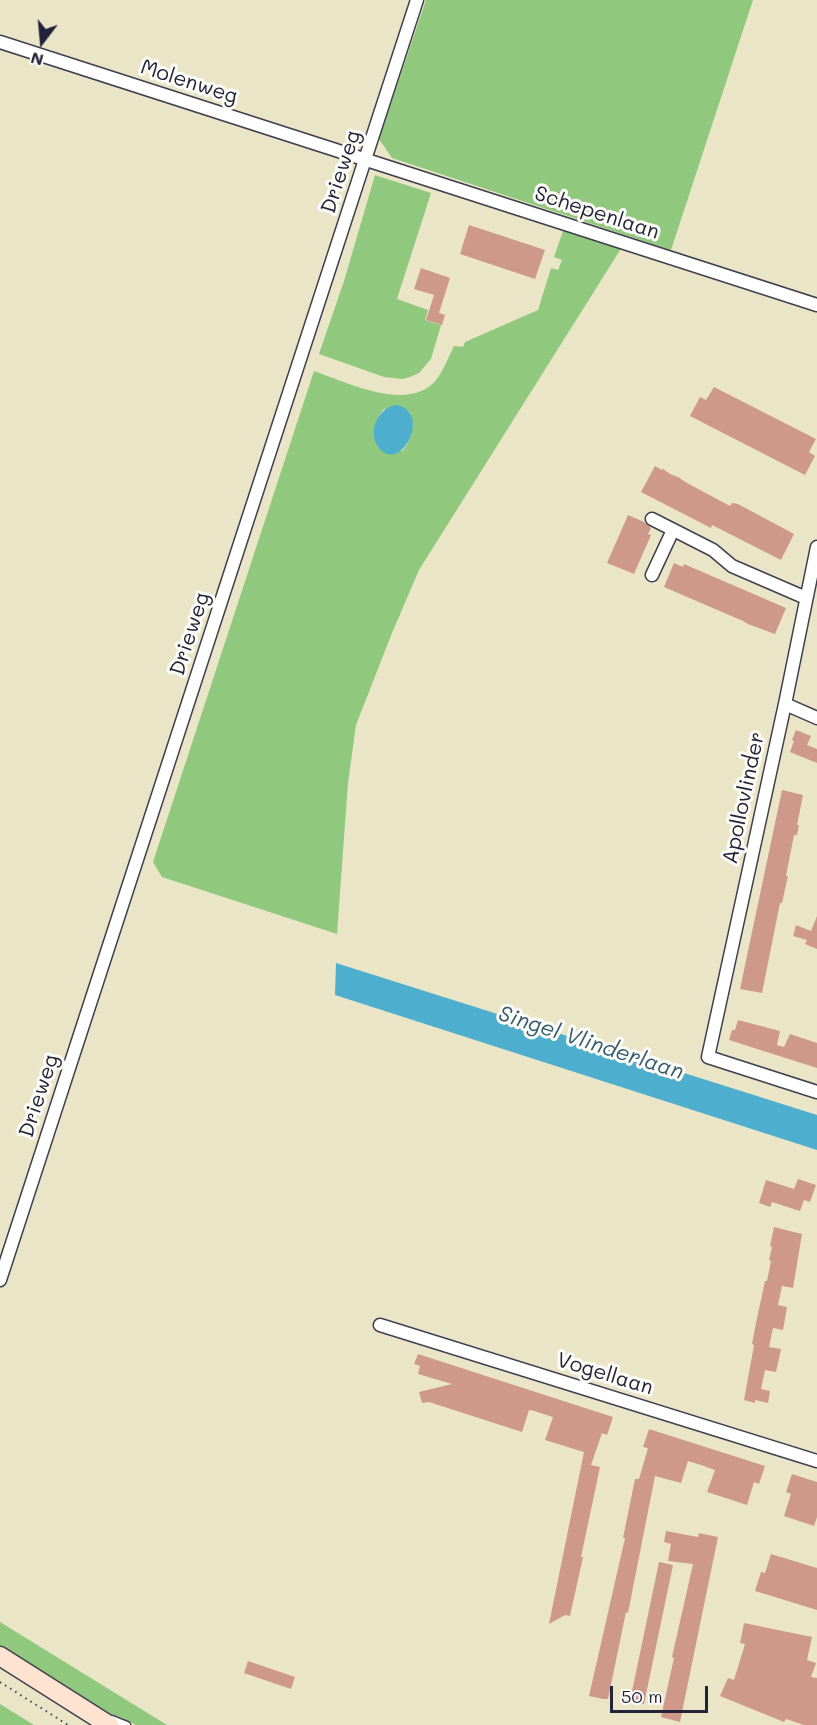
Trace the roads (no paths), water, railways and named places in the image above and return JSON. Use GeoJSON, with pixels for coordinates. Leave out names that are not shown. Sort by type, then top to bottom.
{"type":"FeatureCollection","features":[{"type":"Feature","properties":{"kind":"street","name":"Drieweg"},"geometry":{"type":"LineString","coordinates":[[0,1280],[417,0]]}},
{"type":"Feature","properties":{"kind":"street","name":"Molenweg"},"geometry":{"type":"LineString","coordinates":[[0,42],[365,159]]}},
{"type":"Feature","properties":{"kind":"street","name":"Schepenlaan"},"geometry":{"type":"LineString","coordinates":[[365,159],[817,305]]}},
{"type":"Feature","properties":{"kind":"street"},"geometry":{"type":"LineString","coordinates":[[652,519],[713,550],[732,566],[810,595]]}},
{"type":"Feature","properties":{"kind":"street"},"geometry":{"type":"LineString","coordinates":[[652,575],[673,530]]}},
{"type":"Feature","properties":{"kind":"street","name":"Apollovlinder"},"geometry":{"type":"LineString","coordinates":[[817,547],[810,595],[708,1057],[817,1092]]}},
{"type":"Feature","properties":{"kind":"street"},"geometry":{"type":"LineString","coordinates":[[785,704],[817,718]]}},
{"type":"Feature","properties":{"kind":"street","name":"Vogellaan"},"geometry":{"type":"LineString","coordinates":[[380,1325],[817,1461]]}},
{"type":"Feature","properties":{"kind":"street"},"geometry":{"type":"LineString","coordinates":[[0,1656],[109,1725]]}},
{"type":"Feature","properties":{"kind":"lane"},"geometry":{"type":"LineString","coordinates":[[86,1710],[127,1725]]}},
{"type":"Feature","properties":{"kind":"water"},"geometry":{"type":"Polygon","coordinates":[[[396,405],[407,410],[412,418],[413,428],[404,448],[396,454],[388,454],[379,448],[374,429],[379,416],[389,407],[396,405]]]}},
{"type":"Feature","properties":{"kind":"water"},"geometry":{"type":"Polygon","coordinates":[[[336,963],[817,1115],[817,1150],[335,995],[336,963]]]}},
{"type":"Feature","properties":{"kind":"water label","name":"Singel Vlinderlaan"},"geometry":{"type":"Point","coordinates":[591,1043]}}]}
